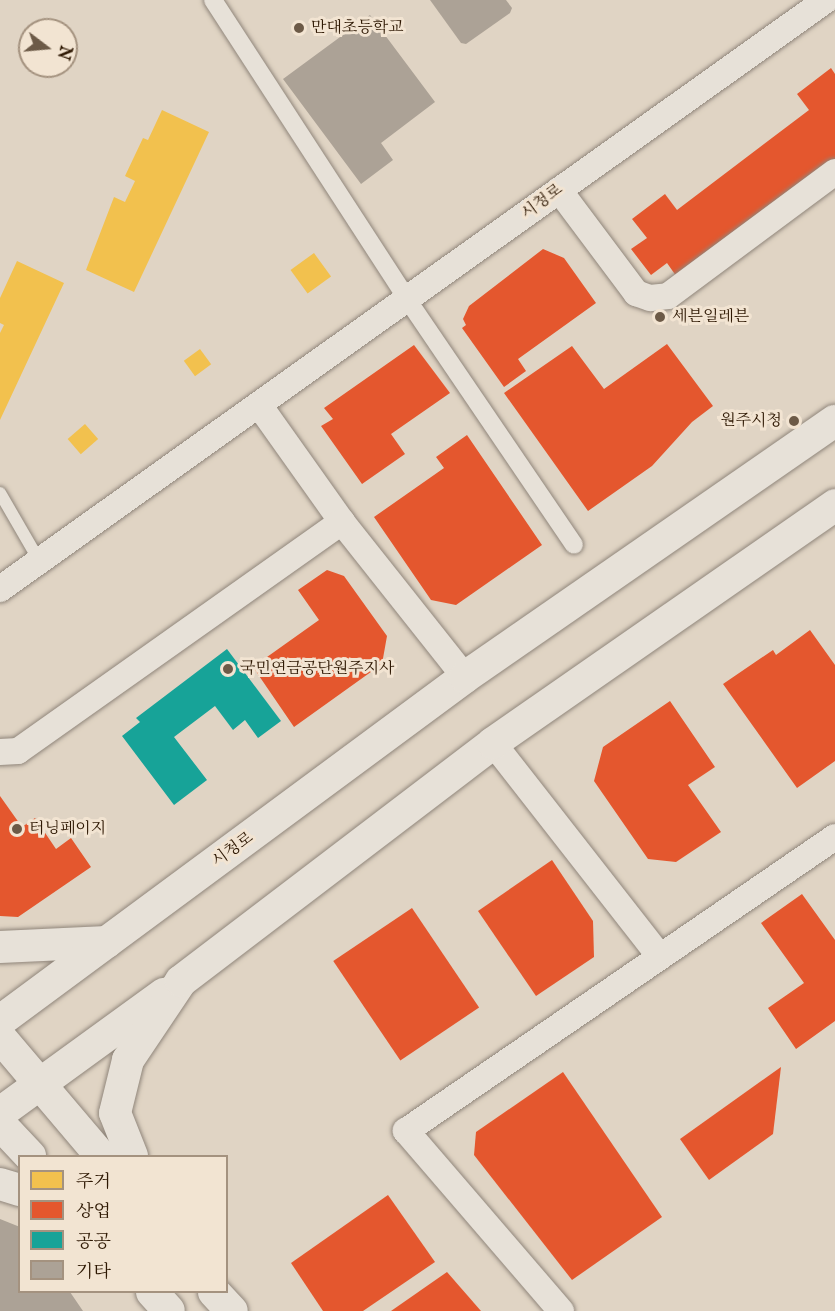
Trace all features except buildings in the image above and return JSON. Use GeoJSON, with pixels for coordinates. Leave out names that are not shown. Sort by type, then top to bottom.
{"type":"FeatureCollection","features":[{"type":"Feature","properties":{"kind":"street"},"geometry":{"type":"LineString","coordinates":[[213,0],[407,299],[574,545]]}},
{"type":"Feature","properties":{"kind":"street","name":"시청로"},"geometry":{"type":"LineString","coordinates":[[0,589],[826,0]]}},
{"type":"Feature","properties":{"kind":"street"},"geometry":{"type":"LineString","coordinates":[[560,190],[636,293],[650,298],[668,296],[835,172]]}},
{"type":"Feature","properties":{"kind":"street"},"geometry":{"type":"LineString","coordinates":[[259,405],[342,522],[465,677]]}},
{"type":"Feature","properties":{"kind":"street","name":"시청로"},"geometry":{"type":"LineString","coordinates":[[0,1021],[465,677],[835,421]]}},
{"type":"Feature","properties":{"kind":"street"},"geometry":{"type":"LineString","coordinates":[[0,1113],[182,981],[493,742],[835,505]]}},
{"type":"Feature","properties":{"kind":"street"},"geometry":{"type":"LineString","coordinates":[[0,752],[18,751],[342,522]]}},
{"type":"Feature","properties":{"kind":"street"},"geometry":{"type":"LineString","coordinates":[[493,742],[660,957]]}},
{"type":"Feature","properties":{"kind":"street"},"geometry":{"type":"LineString","coordinates":[[561,1311],[406,1131],[835,837]]}},
{"type":"Feature","properties":{"kind":"street"},"geometry":{"type":"LineString","coordinates":[[0,947],[108,942]]}},
{"type":"Feature","properties":{"kind":"street"},"geometry":{"type":"LineString","coordinates":[[132,1155],[115,1113],[128,1060],[182,981]]}},
{"type":"Feature","properties":{"kind":"street"},"geometry":{"type":"LineString","coordinates":[[0,1037],[100,1155]]}},
{"type":"Feature","properties":{"kind":"street"},"geometry":{"type":"LineString","coordinates":[[0,1124],[29,1155]]}},
{"type":"Feature","properties":{"kind":"street"},"geometry":{"type":"LineString","coordinates":[[0,1184],[18,1189]]}},
{"type":"Feature","properties":{"kind":"street"},"geometry":{"type":"LineString","coordinates":[[153,1293],[169,1311]]}},
{"type":"Feature","properties":{"kind":"street"},"geometry":{"type":"LineString","coordinates":[[215,1293],[231,1311]]}},
{"type":"Feature","properties":{"kind":"lane"},"geometry":{"type":"LineString","coordinates":[[0,493],[40,562]]}},
{"type":"Feature","properties":{"kind":"place","name":"만대초등학교"},"geometry":{"type":"Point","coordinates":[299,28]}},
{"type":"Feature","properties":{"kind":"place","name":"세븐일레븐"},"geometry":{"type":"Point","coordinates":[660,317]}},
{"type":"Feature","properties":{"kind":"place","name":"원주시청"},"geometry":{"type":"Point","coordinates":[794,421]}},
{"type":"Feature","properties":{"kind":"place","name":"국민연금공단원주지사"},"geometry":{"type":"Point","coordinates":[228,669]}},
{"type":"Feature","properties":{"kind":"place","name":"터닝페이지"},"geometry":{"type":"Point","coordinates":[17,829]}}]}
